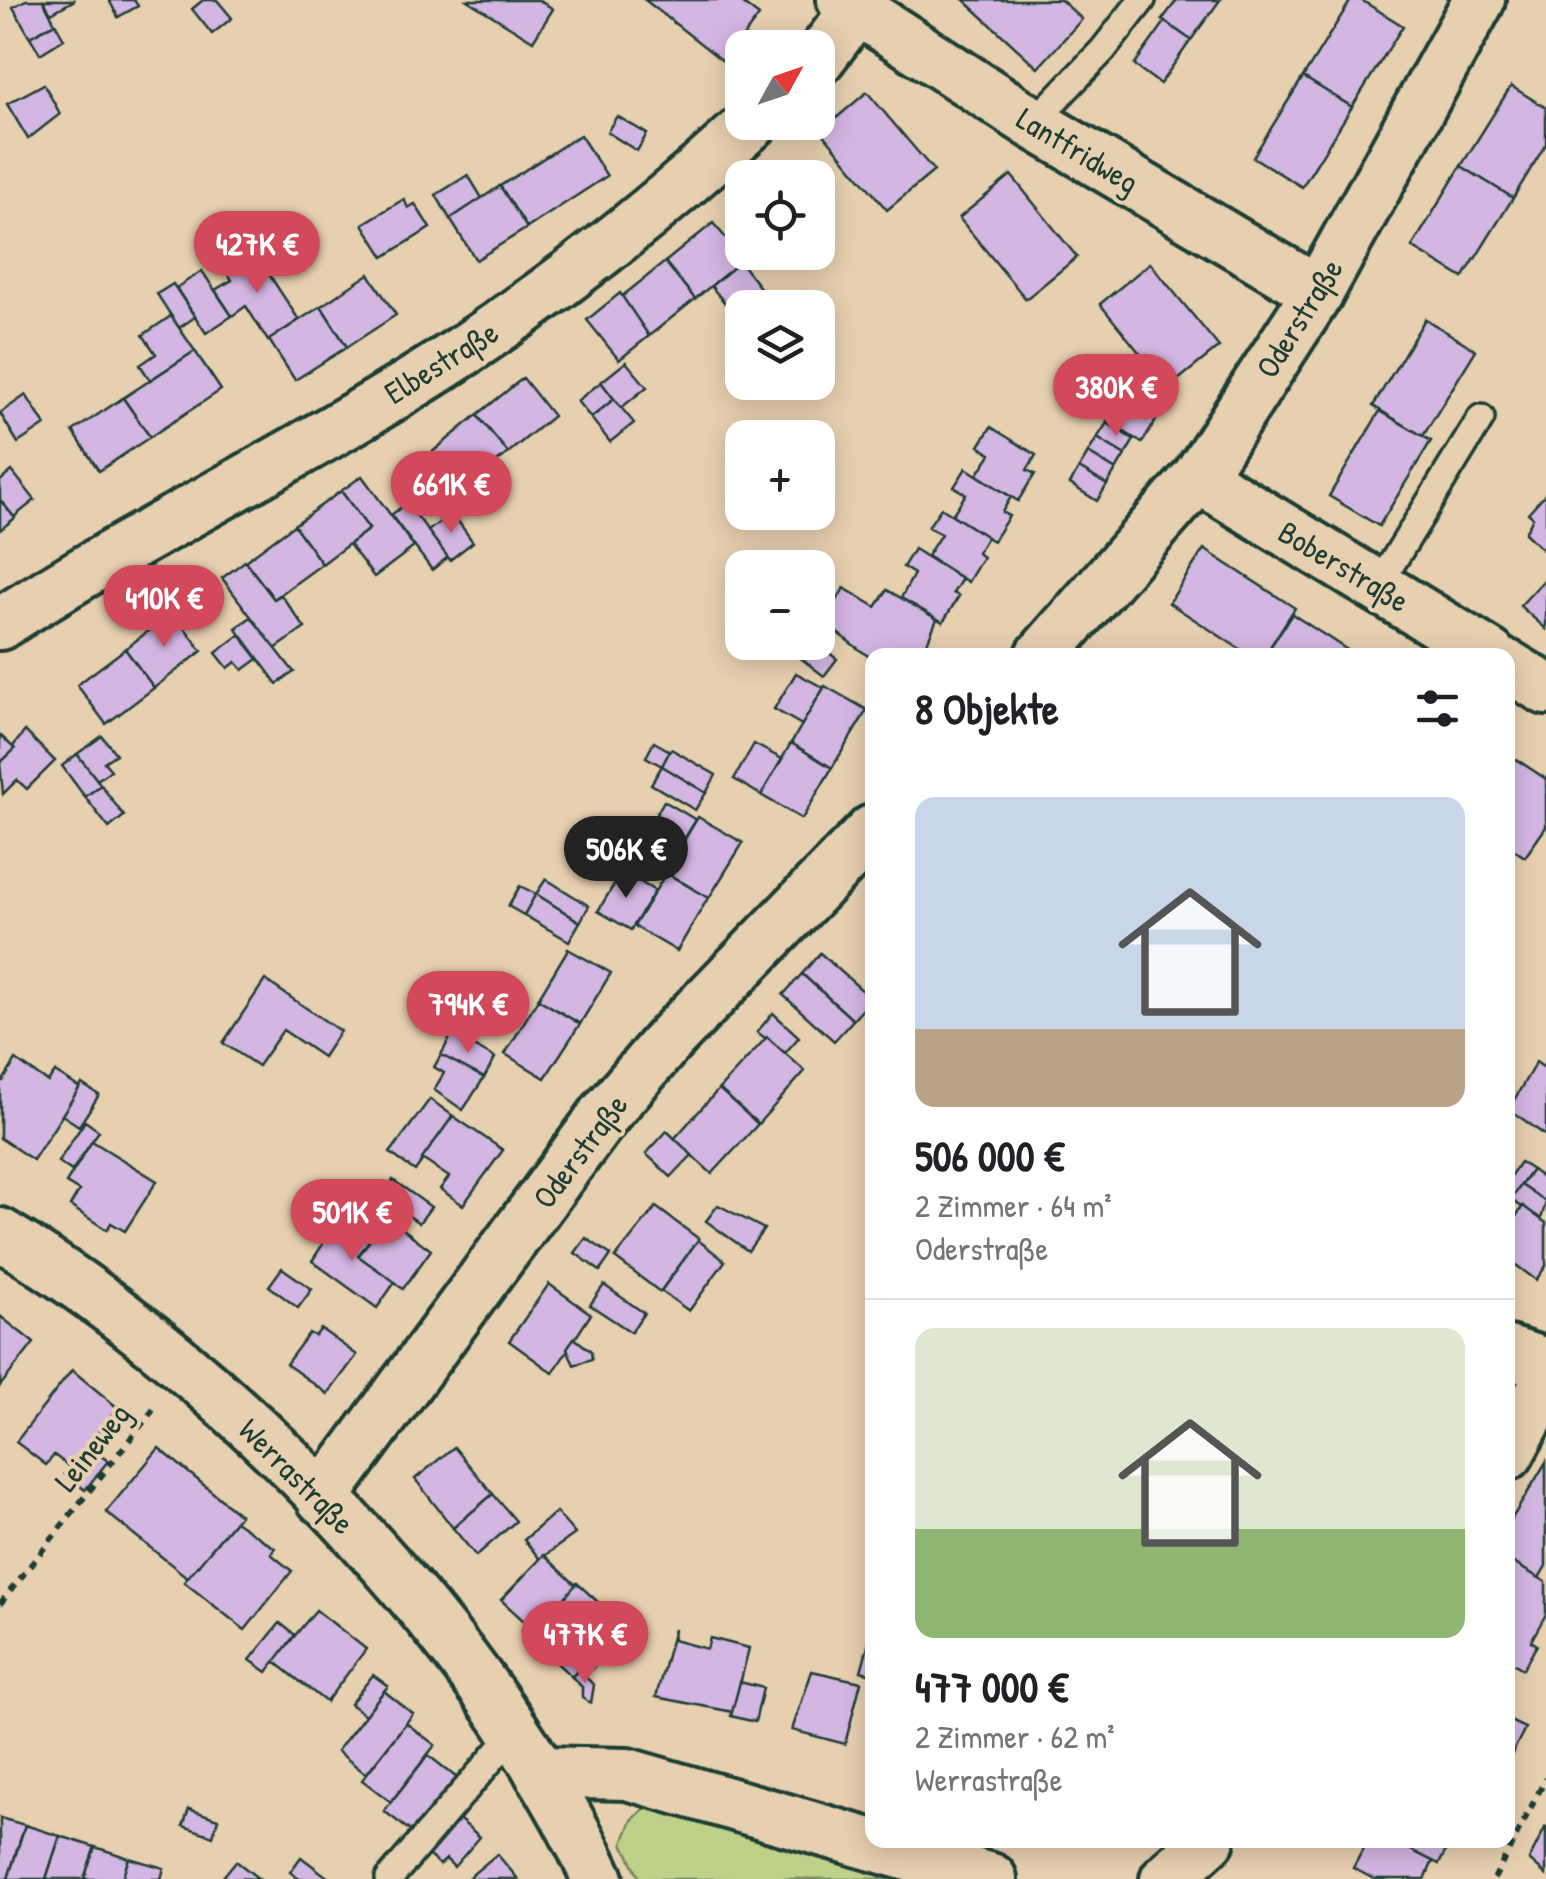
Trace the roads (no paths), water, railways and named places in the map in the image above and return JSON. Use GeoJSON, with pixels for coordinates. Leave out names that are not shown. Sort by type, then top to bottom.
{"type":"FeatureCollection","features":[{"type":"Feature","properties":{"kind":"street","name":"Oderstraße"},"geometry":{"type":"LineString","coordinates":[[1048,648],[1198,477],[1318,292],[1479,0]]}},
{"type":"Feature","properties":{"kind":"street","name":"Lantfridweg"},"geometry":{"type":"LineString","coordinates":[[850,5],[1033,124],[1318,292]]}},
{"type":"Feature","properties":{"kind":"street"},"geometry":{"type":"LineString","coordinates":[[835,31],[850,5]]}},
{"type":"Feature","properties":{"kind":"street","name":"Elbestraße"},"geometry":{"type":"LineString","coordinates":[[0,624],[179,514],[462,351],[592,260],[732,140]]}},
{"type":"Feature","properties":{"kind":"street","name":"Boberstraße"},"geometry":{"type":"LineString","coordinates":[[1198,477],[1479,648]]}},
{"type":"Feature","properties":{"kind":"street"},"geometry":{"type":"LineString","coordinates":[[1515,670],[1546,689]]}},
{"type":"Feature","properties":{"kind":"street","name":"Oderstraße"},"geometry":{"type":"LineString","coordinates":[[322,1498],[605,1114],[666,1042],[865,839]]}},
{"type":"Feature","properties":{"kind":"street","name":"Werrastraße"},"geometry":{"type":"LineString","coordinates":[[0,1234],[116,1312],[186,1368],[322,1498],[407,1592],[527,1752],[598,1879]]}},
{"type":"Feature","properties":{"kind":"street"},"geometry":{"type":"LineString","coordinates":[[1515,1354],[1546,1364]]}},
{"type":"Feature","properties":{"kind":"street"},"geometry":{"type":"LineString","coordinates":[[1515,1441],[1546,1384]]}},
{"type":"Feature","properties":{"kind":"street"},"geometry":{"type":"LineString","coordinates":[[527,1752],[627,1774],[865,1843]]}},
{"type":"Feature","properties":{"kind":"street"},"geometry":{"type":"LineString","coordinates":[[883,1848],[990,1879]]}},
{"type":"Feature","properties":{"kind":"lane"},"geometry":{"type":"LineString","coordinates":[[1033,124],[1104,50],[1142,0]]}},
{"type":"Feature","properties":{"kind":"lane"},"geometry":{"type":"LineString","coordinates":[[1378,586],[1482,418]]}},
{"type":"Feature","properties":{"kind":"lane"},"geometry":{"type":"LineString","coordinates":[[390,1879],[527,1752]]}}]}
